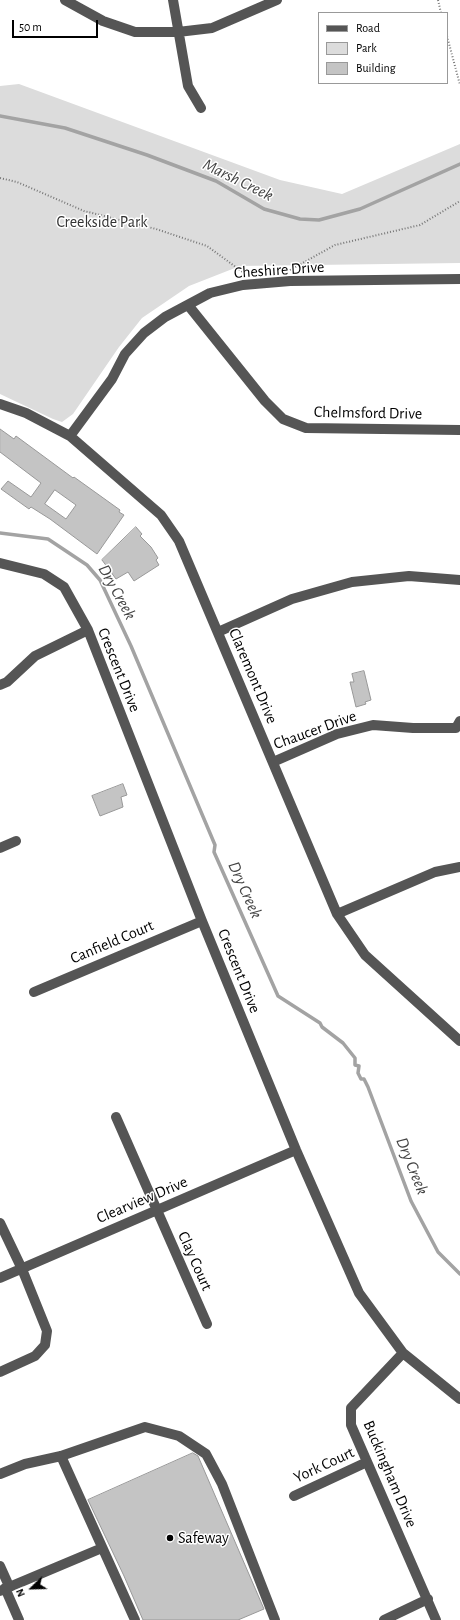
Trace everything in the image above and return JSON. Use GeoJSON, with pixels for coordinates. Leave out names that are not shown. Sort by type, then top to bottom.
{"type":"FeatureCollection","features":[{"type":"Feature","properties":{"kind":"street"},"geometry":{"type":"LineString","coordinates":[[65,0],[103,21],[135,32],[178,32],[212,28],[277,0]]}},
{"type":"Feature","properties":{"kind":"street"},"geometry":{"type":"LineString","coordinates":[[173,0],[188,86],[201,108]]}},
{"type":"Feature","properties":{"kind":"street","name":"Cheshire Drive"},"geometry":{"type":"LineString","coordinates":[[70,436],[112,379],[125,354],[144,333],[165,317],[210,293],[243,285],[290,281],[460,279]]}},
{"type":"Feature","properties":{"kind":"street","name":"Chelmsford Drive"},"geometry":{"type":"LineString","coordinates":[[188,305],[265,401],[283,419],[306,428],[460,430]]}},
{"type":"Feature","properties":{"kind":"street","name":"Claremont Drive"},"geometry":{"type":"LineString","coordinates":[[0,404],[26,413],[70,436],[161,515],[179,541],[337,914],[365,956],[460,1040]]}},
{"type":"Feature","properties":{"kind":"street","name":"Crescent Drive"},"geometry":{"type":"LineString","coordinates":[[0,563],[44,574],[64,587],[88,630],[202,921],[296,1150],[359,1293],[403,1353],[460,1399]]}},
{"type":"Feature","properties":{"kind":"street"},"geometry":{"type":"LineString","coordinates":[[218,632],[292,599],[352,582],[409,576],[460,580]]}},
{"type":"Feature","properties":{"kind":"street"},"geometry":{"type":"LineString","coordinates":[[0,685],[7,682],[36,656],[88,630]]}},
{"type":"Feature","properties":{"kind":"street","name":"Chaucer Drive"},"geometry":{"type":"LineString","coordinates":[[272,762],[337,734],[373,725],[413,728],[456,728],[460,721]]}},
{"type":"Feature","properties":{"kind":"street"},"geometry":{"type":"LineString","coordinates":[[0,848],[16,841]]}},
{"type":"Feature","properties":{"kind":"street"},"geometry":{"type":"LineString","coordinates":[[337,914],[434,872],[460,867]]}},
{"type":"Feature","properties":{"kind":"street","name":"Canfield Court"},"geometry":{"type":"LineString","coordinates":[[34,992],[202,921]]}},
{"type":"Feature","properties":{"kind":"street","name":"Clay Court"},"geometry":{"type":"LineString","coordinates":[[116,1118],[207,1324]]}},
{"type":"Feature","properties":{"kind":"street","name":"Clearview Drive"},"geometry":{"type":"LineString","coordinates":[[0,1278],[296,1150]]}},
{"type":"Feature","properties":{"kind":"street"},"geometry":{"type":"LineString","coordinates":[[0,1223],[22,1268],[47,1331],[45,1345],[35,1356],[0,1372]]}},
{"type":"Feature","properties":{"kind":"street","name":"Buckingham Drive"},"geometry":{"type":"LineString","coordinates":[[403,1353],[351,1408],[351,1425],[436,1620]]}},
{"type":"Feature","properties":{"kind":"street"},"geometry":{"type":"LineString","coordinates":[[0,1474],[25,1464],[61,1456],[145,1427],[179,1436],[206,1454],[222,1484],[275,1620]]}},
{"type":"Feature","properties":{"kind":"street"},"geometry":{"type":"LineString","coordinates":[[61,1456],[135,1620]]}},
{"type":"Feature","properties":{"kind":"street","name":"York Court"},"geometry":{"type":"LineString","coordinates":[[294,1496],[367,1462]]}},
{"type":"Feature","properties":{"kind":"street"},"geometry":{"type":"LineString","coordinates":[[5,1588],[102,1548]]}},
{"type":"Feature","properties":{"kind":"street"},"geometry":{"type":"LineString","coordinates":[[0,1566],[5,1588],[19,1620]]}},
{"type":"Feature","properties":{"kind":"street"},"geometry":{"type":"LineString","coordinates":[[384,1620],[428,1599]]}},
{"type":"Feature","properties":{"kind":"path"},"geometry":{"type":"LineString","coordinates":[[438,0],[441,12]]}},
{"type":"Feature","properties":{"kind":"path"},"geometry":{"type":"LineString","coordinates":[[448,40],[460,85]]}},
{"type":"Feature","properties":{"kind":"path"},"geometry":{"type":"LineString","coordinates":[[0,178],[17,182],[84,211],[156,229],[207,246],[242,274],[250,273]]}},
{"type":"Feature","properties":{"kind":"path"},"geometry":{"type":"LineString","coordinates":[[289,270],[335,245],[420,225],[460,201]]}},
{"type":"Feature","properties":{"kind":"green space","name":"Creekside Park"},"geometry":{"type":"Polygon","coordinates":[[[19,84],[280,180],[342,194],[460,144],[460,263],[240,266],[189,286],[142,318],[119,347],[73,414],[62,422],[53,419],[0,394],[0,86],[19,84]]]}},
{"type":"Feature","properties":{"kind":"building"},"geometry":{"type":"Polygon","coordinates":[[[0,429],[14,439],[16,436],[120,510],[119,512],[124,515],[97,554],[50,519],[31,507],[29,509],[1,489],[8,481],[31,497],[41,483],[0,452],[0,429]],[[55,490],[45,504],[66,519],[76,505],[55,490]]]}},
{"type":"Feature","properties":{"kind":"building"},"geometry":{"type":"Polygon","coordinates":[[[136,527],[142,534],[140,536],[151,547],[158,558],[156,560],[159,565],[134,581],[128,572],[116,579],[102,560],[136,527]]]}},
{"type":"Feature","properties":{"kind":"building"},"geometry":{"type":"Polygon","coordinates":[[[364,671],[371,700],[365,702],[366,704],[356,707],[350,682],[354,682],[352,674],[364,671]]]}},
{"type":"Feature","properties":{"kind":"building"},"geometry":{"type":"Polygon","coordinates":[[[123,784],[127,795],[121,797],[123,807],[100,816],[92,796],[123,784]]]}},
{"type":"Feature","properties":{"kind":"building","name":"Safeway"},"geometry":{"type":"Polygon","coordinates":[[[193,1453],[198,1456],[264,1609],[238,1620],[143,1620],[88,1500],[193,1453]]]}},
{"type":"Feature","properties":{"kind":"waterway","name":"Marsh Creek"},"geometry":{"type":"LineString","coordinates":[[0,116],[65,128],[147,155],[216,181],[264,209],[300,219],[319,220],[360,209],[460,164]]}},
{"type":"Feature","properties":{"kind":"waterway","name":"Dry Creek"},"geometry":{"type":"LineString","coordinates":[[0,533],[48,539],[87,565],[100,580],[131,646],[215,845],[214,852],[278,996],[320,1023],[322,1027],[343,1043],[355,1058],[355,1065],[359,1066],[358,1073],[361,1079],[364,1079],[368,1087],[411,1201],[438,1252],[460,1274]]}},
{"type":"Feature","properties":{"kind":"place","name":"Safeway"},"geometry":{"type":"Point","coordinates":[170,1538]}}]}
